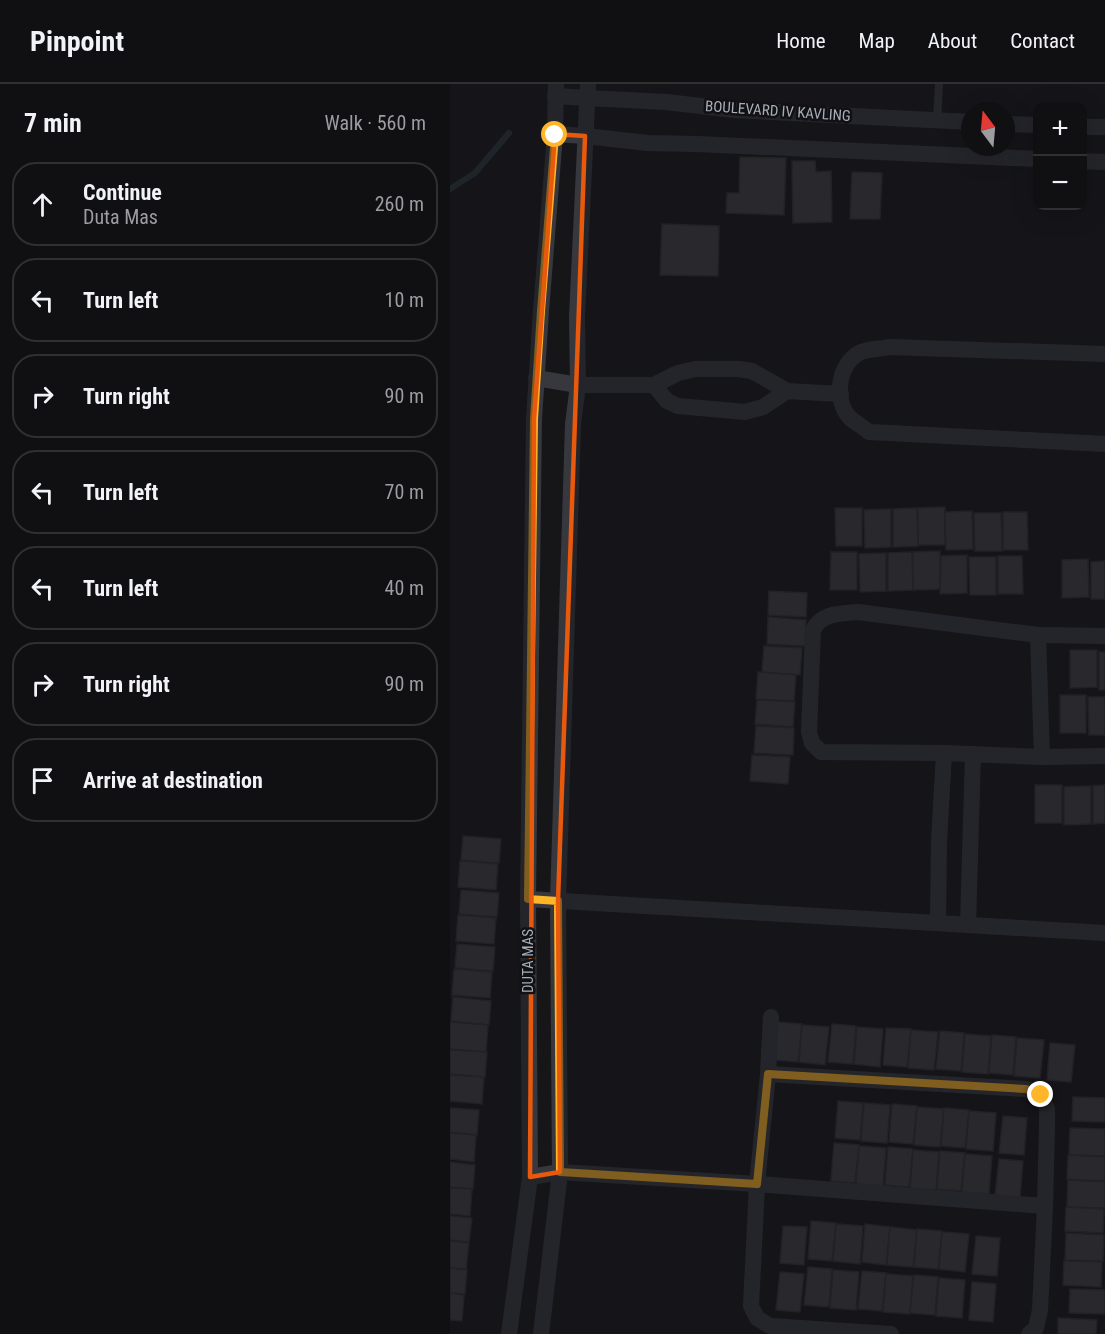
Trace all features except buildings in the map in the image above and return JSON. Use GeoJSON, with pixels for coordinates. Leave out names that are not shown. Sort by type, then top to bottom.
{"type":"FeatureCollection","features":[{"type":"Feature","properties":{"kind":"street","name":"BOULEVARD IV KAVLING"},"geometry":{"type":"LineString","coordinates":[[556,90],[587,91],[735,110],[961,122]]}},
{"type":"Feature","properties":{"kind":"street","name":"DUTA MAS"},"geometry":{"type":"LineString","coordinates":[[509,1334],[530,1177],[528,899],[536,378],[555,135],[556,90]]}},
{"type":"Feature","properties":{"kind":"street"},"geometry":{"type":"LineString","coordinates":[[541,1334],[560,1172],[558,901],[573,424],[578,385],[577,316],[587,91]]}},
{"type":"Feature","properties":{"kind":"street"},"geometry":{"type":"LineString","coordinates":[[1015,124],[1033,125]]}},
{"type":"Feature","properties":{"kind":"street"},"geometry":{"type":"LineString","coordinates":[[1087,127],[1105,127]]}},
{"type":"Feature","properties":{"kind":"street"},"geometry":{"type":"LineString","coordinates":[[555,135],[648,143],[1033,159]]}},
{"type":"Feature","properties":{"kind":"street"},"geometry":{"type":"LineString","coordinates":[[1087,161],[1105,162]]}},
{"type":"Feature","properties":{"kind":"street"},"geometry":{"type":"LineString","coordinates":[[1105,354],[888,347],[861,352],[848,361],[841,382],[842,404],[849,417],[869,432],[1105,444]]}},
{"type":"Feature","properties":{"kind":"street"},"geometry":{"type":"LineString","coordinates":[[536,378],[578,385],[654,386],[678,373],[695,369],[739,369],[752,371],[786,391],[841,394]]}},
{"type":"Feature","properties":{"kind":"street"},"geometry":{"type":"LineString","coordinates":[[654,386],[667,401],[678,406],[745,412],[763,407],[786,391]]}},
{"type":"Feature","properties":{"kind":"street"},"geometry":{"type":"LineString","coordinates":[[1105,636],[1038,635],[858,612],[834,614],[822,618],[813,630],[809,732],[812,743],[821,752],[1042,757],[1105,756]]}},
{"type":"Feature","properties":{"kind":"street"},"geometry":{"type":"LineString","coordinates":[[1038,635],[1042,757]]}},
{"type":"Feature","properties":{"kind":"street"},"geometry":{"type":"LineString","coordinates":[[938,923],[939,842],[944,753]]}},
{"type":"Feature","properties":{"kind":"street"},"geometry":{"type":"LineString","coordinates":[[968,925],[973,754]]}},
{"type":"Feature","properties":{"kind":"street"},"geometry":{"type":"LineString","coordinates":[[528,899],[1105,933]]}},
{"type":"Feature","properties":{"kind":"street"},"geometry":{"type":"LineString","coordinates":[[771,1017],[757,1184],[751,1305],[757,1318],[770,1326],[891,1334]]}},
{"type":"Feature","properties":{"kind":"street"},"geometry":{"type":"LineString","coordinates":[[768,1074],[1026,1089],[1041,1095],[1047,1109],[1040,1310],[1035,1328],[1029,1334]]}},
{"type":"Feature","properties":{"kind":"street"},"geometry":{"type":"LineString","coordinates":[[530,1177],[560,1172],[757,1184],[1045,1206]]}},
{"type":"Feature","properties":{"kind":"lane"},"geometry":{"type":"LineString","coordinates":[[937,121],[939,84]]}},
{"type":"Feature","properties":{"kind":"highlighted area"},"geometry":{"type":"Polygon","coordinates":[[[555,134],[585,136],[558,901],[560,1172],[530,1177],[534,419],[555,134]]]}},
{"type":"Feature","properties":{"kind":"waterway"},"geometry":{"type":"LineString","coordinates":[[450,189],[475,173],[509,133]]}},
{"type":"Feature","properties":{"kind":"route"},"geometry":{"type":"LineString","coordinates":[[555,135],[534,419],[528,899],[558,901],[560,1172],[757,1184],[768,1074],[1026,1089],[1041,1095]]}}]}
